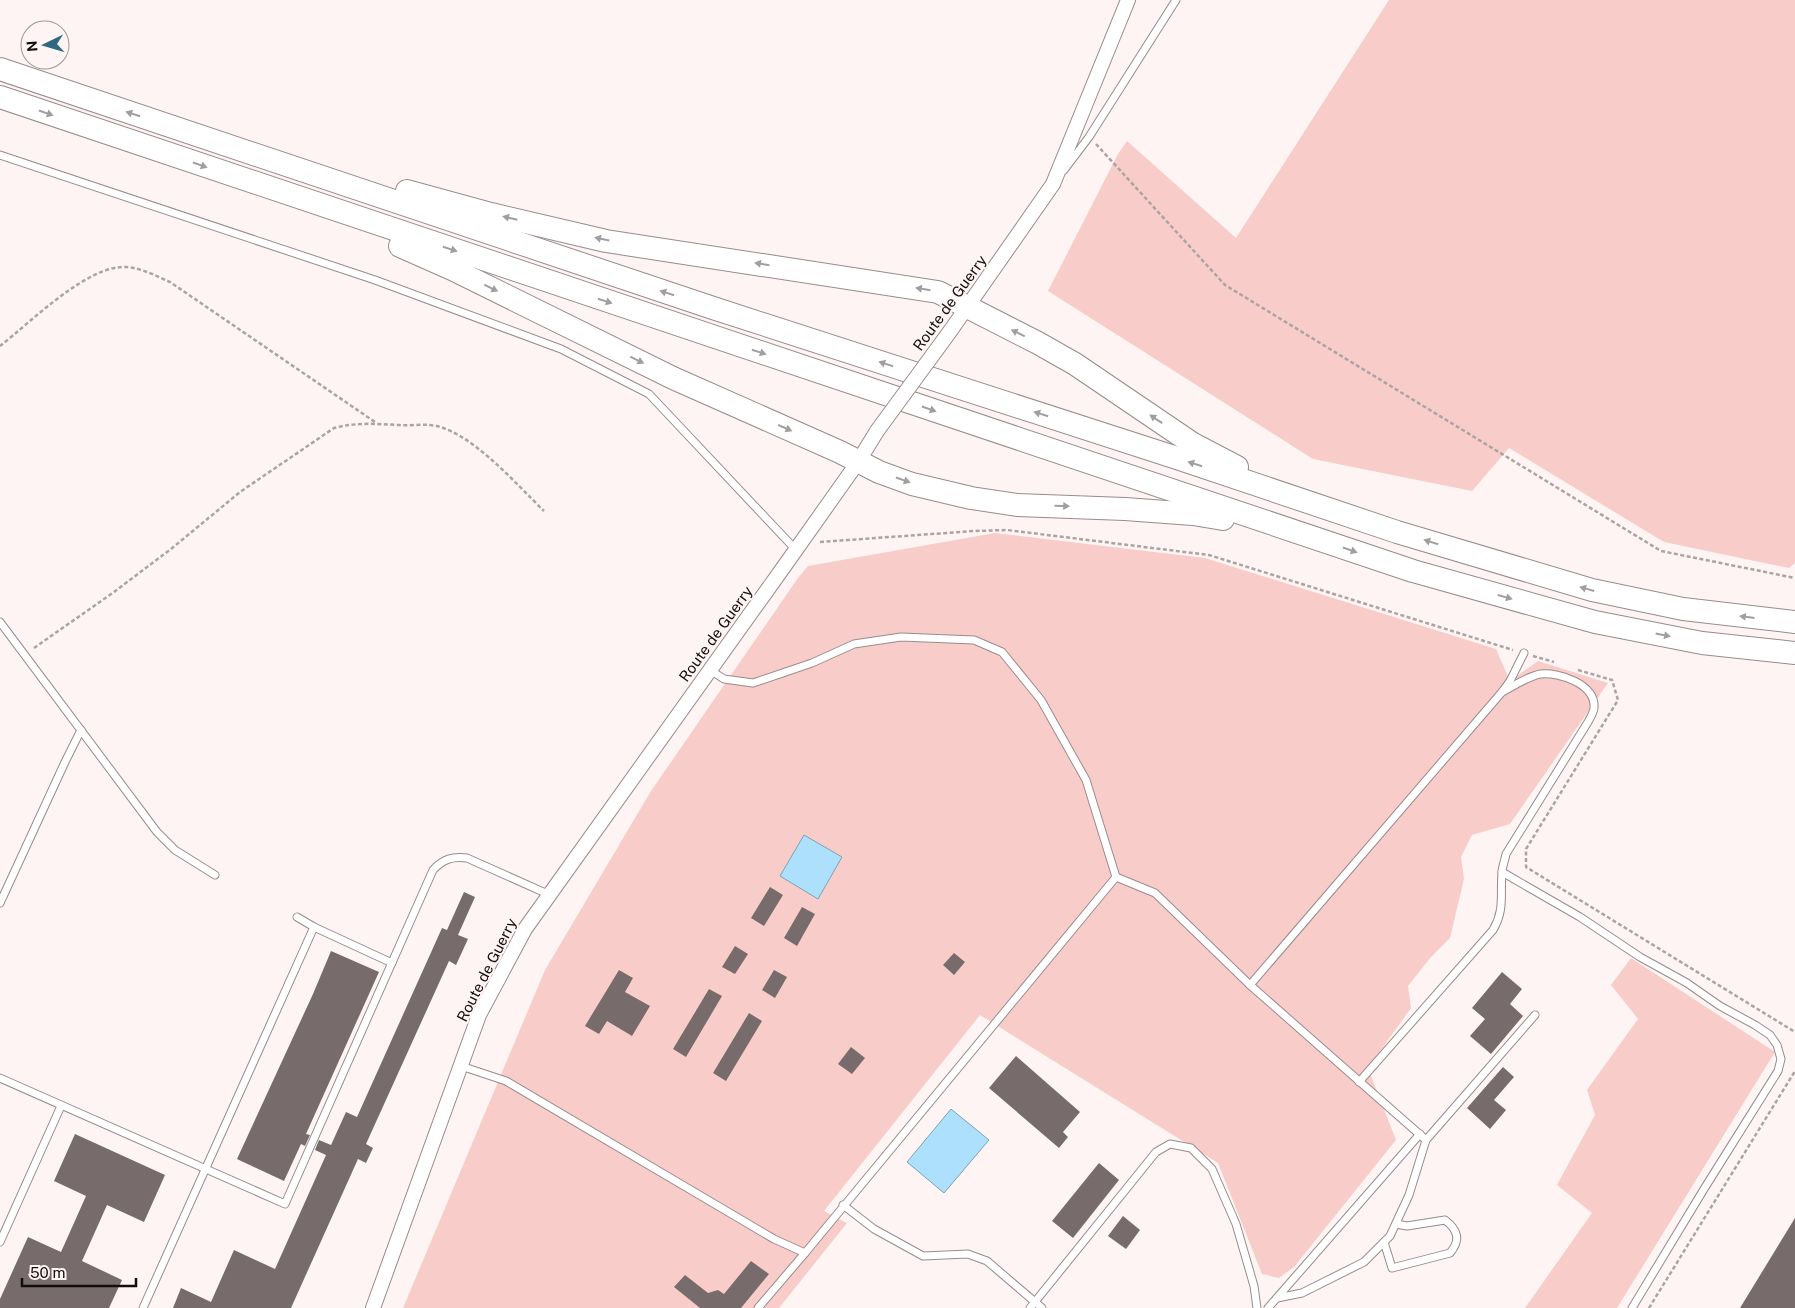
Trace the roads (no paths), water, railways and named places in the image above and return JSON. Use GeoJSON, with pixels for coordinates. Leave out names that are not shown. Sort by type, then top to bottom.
{"type":"FeatureCollection","features":[{"type":"Feature","properties":{"kind":"highway"},"geometry":{"type":"LineString","coordinates":[[0,70],[713,308],[1397,532],[1592,590],[1683,609],[1795,622]]}},
{"type":"Feature","properties":{"kind":"highway"},"geometry":{"type":"LineString","coordinates":[[0,98],[1412,571],[1595,622],[1702,643],[1795,653]]}},
{"type":"Feature","properties":{"kind":"highway"},"geometry":{"type":"LineString","coordinates":[[179,129],[492,214],[606,241],[938,292],[1075,364],[1194,444],[1291,496]]}},
{"type":"Feature","properties":{"kind":"highway"},"geometry":{"type":"LineString","coordinates":[[255,184],[452,269],[673,378],[878,472],[912,484],[971,498],[1017,505],[1125,509],[1193,514],[1304,534]]}},
{"type":"Feature","properties":{"kind":"street","name":"Route de Guerry"},"geometry":{"type":"LineString","coordinates":[[373,1308],[479,1015],[526,929],[1053,184],[1128,0]]}},
{"type":"Feature","properties":{"kind":"lane"},"geometry":{"type":"LineString","coordinates":[[1053,184],[1089,137],[1176,0]]}},
{"type":"Feature","properties":{"kind":"lane"},"geometry":{"type":"LineString","coordinates":[[0,155],[375,280],[561,349],[649,394],[798,546]]}},
{"type":"Feature","properties":{"kind":"lane"},"geometry":{"type":"LineString","coordinates":[[0,622],[157,832],[175,850],[215,875]]}},
{"type":"Feature","properties":{"kind":"lane"},"geometry":{"type":"LineString","coordinates":[[710,670],[724,679],[753,683],[812,663],[854,644],[901,637],[974,640],[1002,652],[1041,700],[1086,780],[1116,877]]}},
{"type":"Feature","properties":{"kind":"lane"},"geometry":{"type":"LineString","coordinates":[[1250,986],[1502,692],[1510,681],[1524,653]]}},
{"type":"Feature","properties":{"kind":"lane"},"geometry":{"type":"LineString","coordinates":[[1359,1082],[1492,930],[1498,920],[1502,907],[1502,872],[1506,854],[1588,722],[1594,708],[1592,699],[1585,687],[1576,681],[1556,675],[1539,674],[1502,692]]}},
{"type":"Feature","properties":{"kind":"lane"},"geometry":{"type":"LineString","coordinates":[[0,903],[81,730]]}},
{"type":"Feature","properties":{"kind":"lane"},"geometry":{"type":"LineString","coordinates":[[0,1078],[285,1204],[433,870],[439,863],[456,856],[467,858],[550,895]]}},
{"type":"Feature","properties":{"kind":"lane"},"geometry":{"type":"LineString","coordinates":[[1502,872],[1587,922],[1640,957],[1687,983],[1720,1006],[1756,1025],[1770,1035],[1778,1045],[1781,1059],[1778,1071],[1632,1308]]}},
{"type":"Feature","properties":{"kind":"lane"},"geometry":{"type":"LineString","coordinates":[[1116,877],[1155,893],[1250,986],[1426,1140]]}},
{"type":"Feature","properties":{"kind":"lane"},"geometry":{"type":"LineString","coordinates":[[758,1308],[1116,877]]}},
{"type":"Feature","properties":{"kind":"lane"},"geometry":{"type":"LineString","coordinates":[[297,918],[314,928],[392,963]]}},
{"type":"Feature","properties":{"kind":"lane"},"geometry":{"type":"LineString","coordinates":[[143,1308],[314,928]]}},
{"type":"Feature","properties":{"kind":"lane"},"geometry":{"type":"LineString","coordinates":[[1277,1298],[1302,1293],[1364,1262],[1390,1236],[1409,1195],[1426,1140],[1535,1015]]}},
{"type":"Feature","properties":{"kind":"lane"},"geometry":{"type":"LineString","coordinates":[[461,1066],[506,1081],[774,1239],[805,1253]]}},
{"type":"Feature","properties":{"kind":"lane"},"geometry":{"type":"LineString","coordinates":[[0,1242],[61,1106]]}},
{"type":"Feature","properties":{"kind":"lane"},"geometry":{"type":"LineString","coordinates":[[1268,1308],[1420,1134]]}},
{"type":"Feature","properties":{"kind":"lane"},"geometry":{"type":"LineString","coordinates":[[1033,1305],[1156,1152],[1170,1144],[1191,1148],[1212,1169],[1236,1224],[1254,1286],[1257,1308]]}},
{"type":"Feature","properties":{"kind":"lane"},"geometry":{"type":"LineString","coordinates":[[843,1205],[874,1229],[923,1256],[968,1254],[987,1261],[1033,1305],[1042,1308]]}},
{"type":"Feature","properties":{"kind":"lane"},"geometry":{"type":"LineString","coordinates":[[1384,1242],[1392,1268],[1450,1252],[1456,1246],[1457,1236],[1452,1226],[1445,1220],[1406,1226],[1396,1224]]}},
{"type":"Feature","properties":{"kind":"water"},"geometry":{"type":"Polygon","coordinates":[[[804,835],[842,857],[818,899],[780,876],[804,835]]]}},
{"type":"Feature","properties":{"kind":"water"},"geometry":{"type":"Polygon","coordinates":[[[951,1109],[989,1140],[944,1193],[907,1162],[951,1109]]]}}]}
